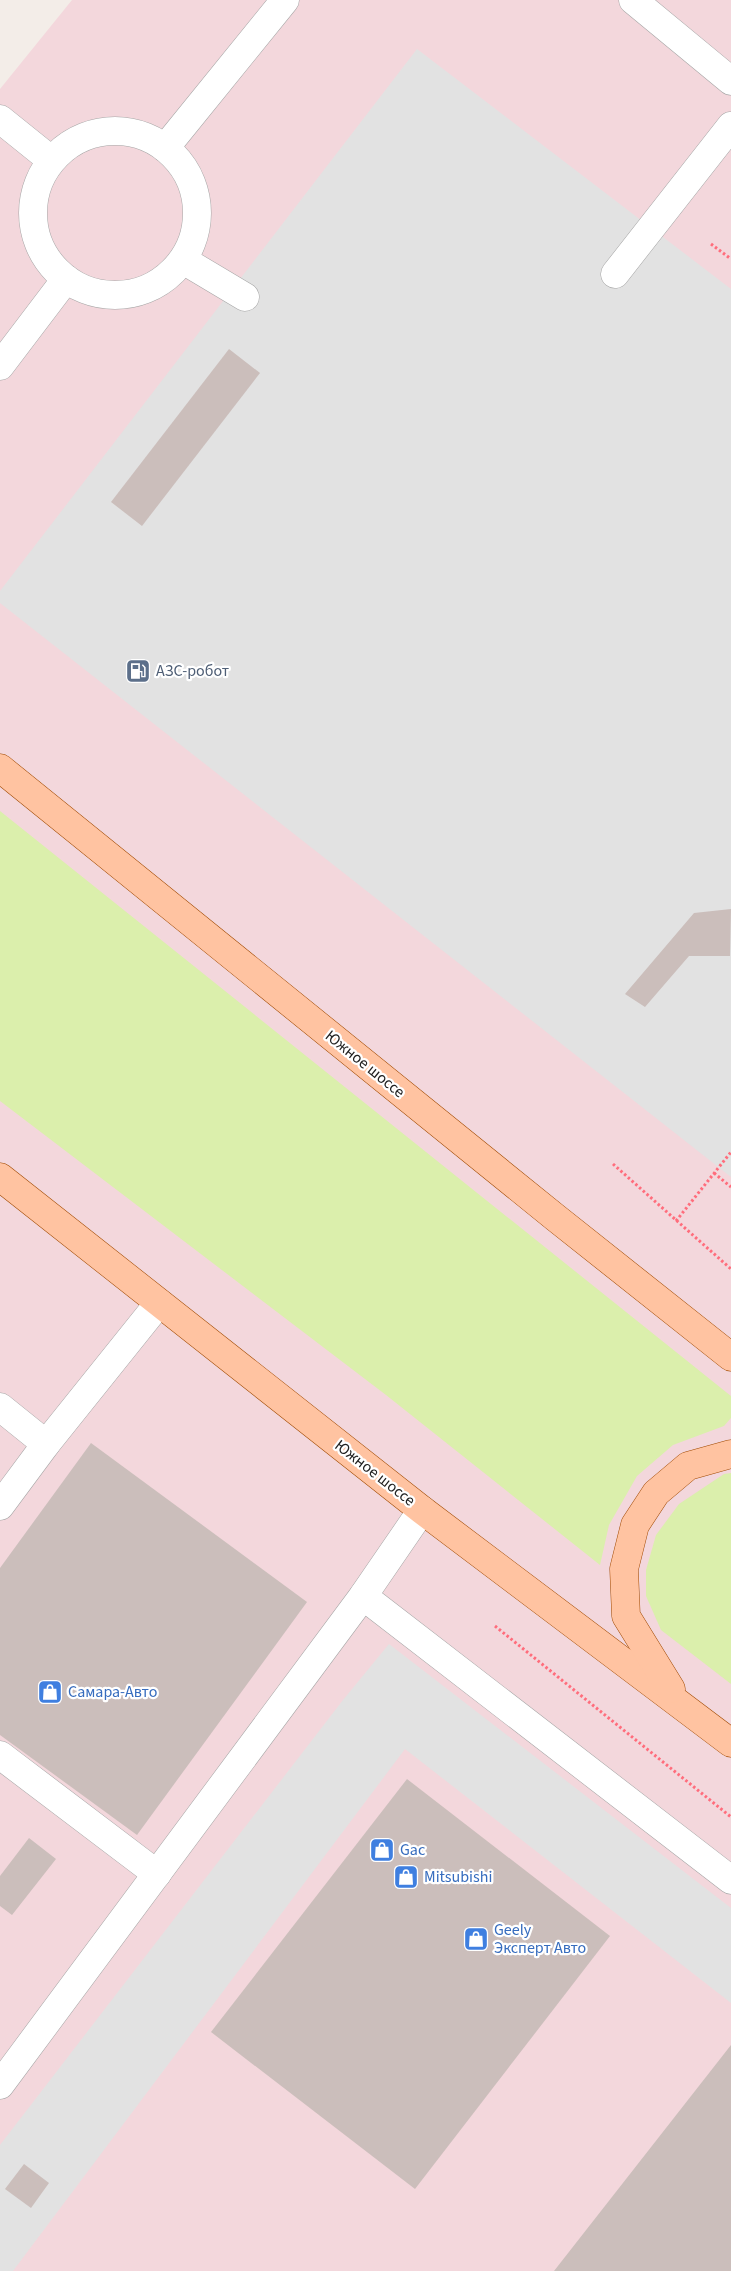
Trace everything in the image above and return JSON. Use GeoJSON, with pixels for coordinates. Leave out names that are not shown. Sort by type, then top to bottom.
{"type":"FeatureCollection","features":[{"type":"Feature","properties":{"kind":"main road","name":"Южное шоссе"},"geometry":{"type":"LineString","coordinates":[[0,768],[556,1218],[731,1357]]}},
{"type":"Feature","properties":{"kind":"main road","name":"Южное шоссе"},"geometry":{"type":"LineString","coordinates":[[0,1177],[422,1510],[731,1743]]}},
{"type":"Feature","properties":{"kind":"main road"},"geometry":{"type":"LineString","coordinates":[[679,1702],[626,1616],[624,1569],[635,1525],[656,1493],[688,1466],[731,1454]]}},
{"type":"Feature","properties":{"kind":"street"},"geometry":{"type":"LineString","coordinates":[[165,148],[285,0]]}},
{"type":"Feature","properties":{"kind":"street"},"geometry":{"type":"LineString","coordinates":[[633,0],[731,81]]}},
{"type":"Feature","properties":{"kind":"street"},"geometry":{"type":"LineString","coordinates":[[0,119],[52,160]]}},
{"type":"Feature","properties":{"kind":"street"},"geometry":{"type":"LineString","coordinates":[[615,274],[731,126]]}},
{"type":"Feature","properties":{"kind":"street"},"geometry":{"type":"LineString","coordinates":[[126,131],[153,139],[165,148],[176,156],[191,180],[198,207],[195,235],[183,260],[165,279],[142,292],[115,296],[89,291],[66,279],[48,260],[36,236],[33,209],[38,184],[52,160],[73,142],[99,132],[126,131]]}},
{"type":"Feature","properties":{"kind":"street"},"geometry":{"type":"LineString","coordinates":[[183,260],[245,297]]}},
{"type":"Feature","properties":{"kind":"street"},"geometry":{"type":"LineString","coordinates":[[0,366],[66,279]]}},
{"type":"Feature","properties":{"kind":"street"},"geometry":{"type":"LineString","coordinates":[[0,1506],[46,1444],[159,1303]]}},
{"type":"Feature","properties":{"kind":"street"},"geometry":{"type":"LineString","coordinates":[[0,1407],[46,1444]]}},
{"type":"Feature","properties":{"kind":"street"},"geometry":{"type":"LineString","coordinates":[[0,2085],[363,1596],[422,1510]]}},
{"type":"Feature","properties":{"kind":"street"},"geometry":{"type":"LineString","coordinates":[[363,1596],[731,1880]]}},
{"type":"Feature","properties":{"kind":"street"},"geometry":{"type":"LineString","coordinates":[[0,1756],[157,1874]]}},
{"type":"Feature","properties":{"kind":"path"},"geometry":{"type":"LineString","coordinates":[[711,244],[731,259]]}},
{"type":"Feature","properties":{"kind":"path"},"geometry":{"type":"LineString","coordinates":[[676,1221],[731,1152]]}},
{"type":"Feature","properties":{"kind":"path"},"geometry":{"type":"LineString","coordinates":[[613,1164],[731,1269]]}},
{"type":"Feature","properties":{"kind":"path"},"geometry":{"type":"LineString","coordinates":[[714,1173],[731,1186]]}},
{"type":"Feature","properties":{"kind":"path"},"geometry":{"type":"LineString","coordinates":[[495,1626],[731,1817]]}},
{"type":"Feature","properties":{"kind":"shaded area"},"geometry":{"type":"Polygon","coordinates":[[[72,0],[731,0],[731,2271],[0,2271],[0,89],[72,0]]]}},
{"type":"Feature","properties":{"kind":"shaded area"},"geometry":{"type":"Polygon","coordinates":[[[417,49],[731,289],[731,1177],[0,603],[0,591],[417,49]]]}},
{"type":"Feature","properties":{"kind":"shaded area"},"geometry":{"type":"Polygon","coordinates":[[[389,1644],[731,1908],[731,2003],[405,1749],[13,2271],[0,2271],[0,2145],[343,1700],[389,1644]]]}},
{"type":"Feature","properties":{"kind":"green space"},"geometry":{"type":"Polygon","coordinates":[[[0,811],[731,1396],[731,1418],[724,1426],[673,1445],[637,1476],[609,1525],[600,1565],[386,1395],[0,1101],[0,811]]]}},
{"type":"Feature","properties":{"kind":"green space"},"geometry":{"type":"Polygon","coordinates":[[[731,1473],[731,1684],[661,1630],[646,1596],[646,1570],[656,1535],[679,1504],[724,1474],[731,1473]]]}},
{"type":"Feature","properties":{"kind":"building"},"geometry":{"type":"Polygon","coordinates":[[[229,349],[260,373],[142,526],[111,502],[229,349]]]}},
{"type":"Feature","properties":{"kind":"building"},"geometry":{"type":"Polygon","coordinates":[[[731,909],[730,956],[689,956],[645,1007],[625,994],[694,913],[731,909]]]}},
{"type":"Feature","properties":{"kind":"building"},"geometry":{"type":"Polygon","coordinates":[[[91,1443],[307,1602],[137,1835],[0,1735],[0,1568],[91,1443]]]}},
{"type":"Feature","properties":{"kind":"building"},"geometry":{"type":"Polygon","coordinates":[[[407,1779],[610,1936],[415,2189],[211,2032],[407,1779]]]}},
{"type":"Feature","properties":{"kind":"building"},"geometry":{"type":"Polygon","coordinates":[[[29,1838],[56,1859],[12,1915],[0,1906],[0,1876],[29,1838]]]}},
{"type":"Feature","properties":{"kind":"building"},"geometry":{"type":"Polygon","coordinates":[[[731,2045],[731,2271],[554,2271],[731,2045]]]}},
{"type":"Feature","properties":{"kind":"building"},"geometry":{"type":"Polygon","coordinates":[[[24,2164],[49,2183],[31,2208],[5,2189],[24,2164]]]}},
{"type":"Feature","properties":{"kind":"place","name":"АЗС-робот"},"geometry":{"type":"Point","coordinates":[138,671]}},
{"type":"Feature","properties":{"kind":"place","name":"Самара-Авто"},"geometry":{"type":"Point","coordinates":[50,1692]}},
{"type":"Feature","properties":{"kind":"place","name":"Gac"},"geometry":{"type":"Point","coordinates":[382,1850]}},
{"type":"Feature","properties":{"kind":"place","name":"Mitsubishi"},"geometry":{"type":"Point","coordinates":[406,1877]}},
{"type":"Feature","properties":{"kind":"place","name":"Geely Эксперт Авто"},"geometry":{"type":"Point","coordinates":[476,1939]}}]}
